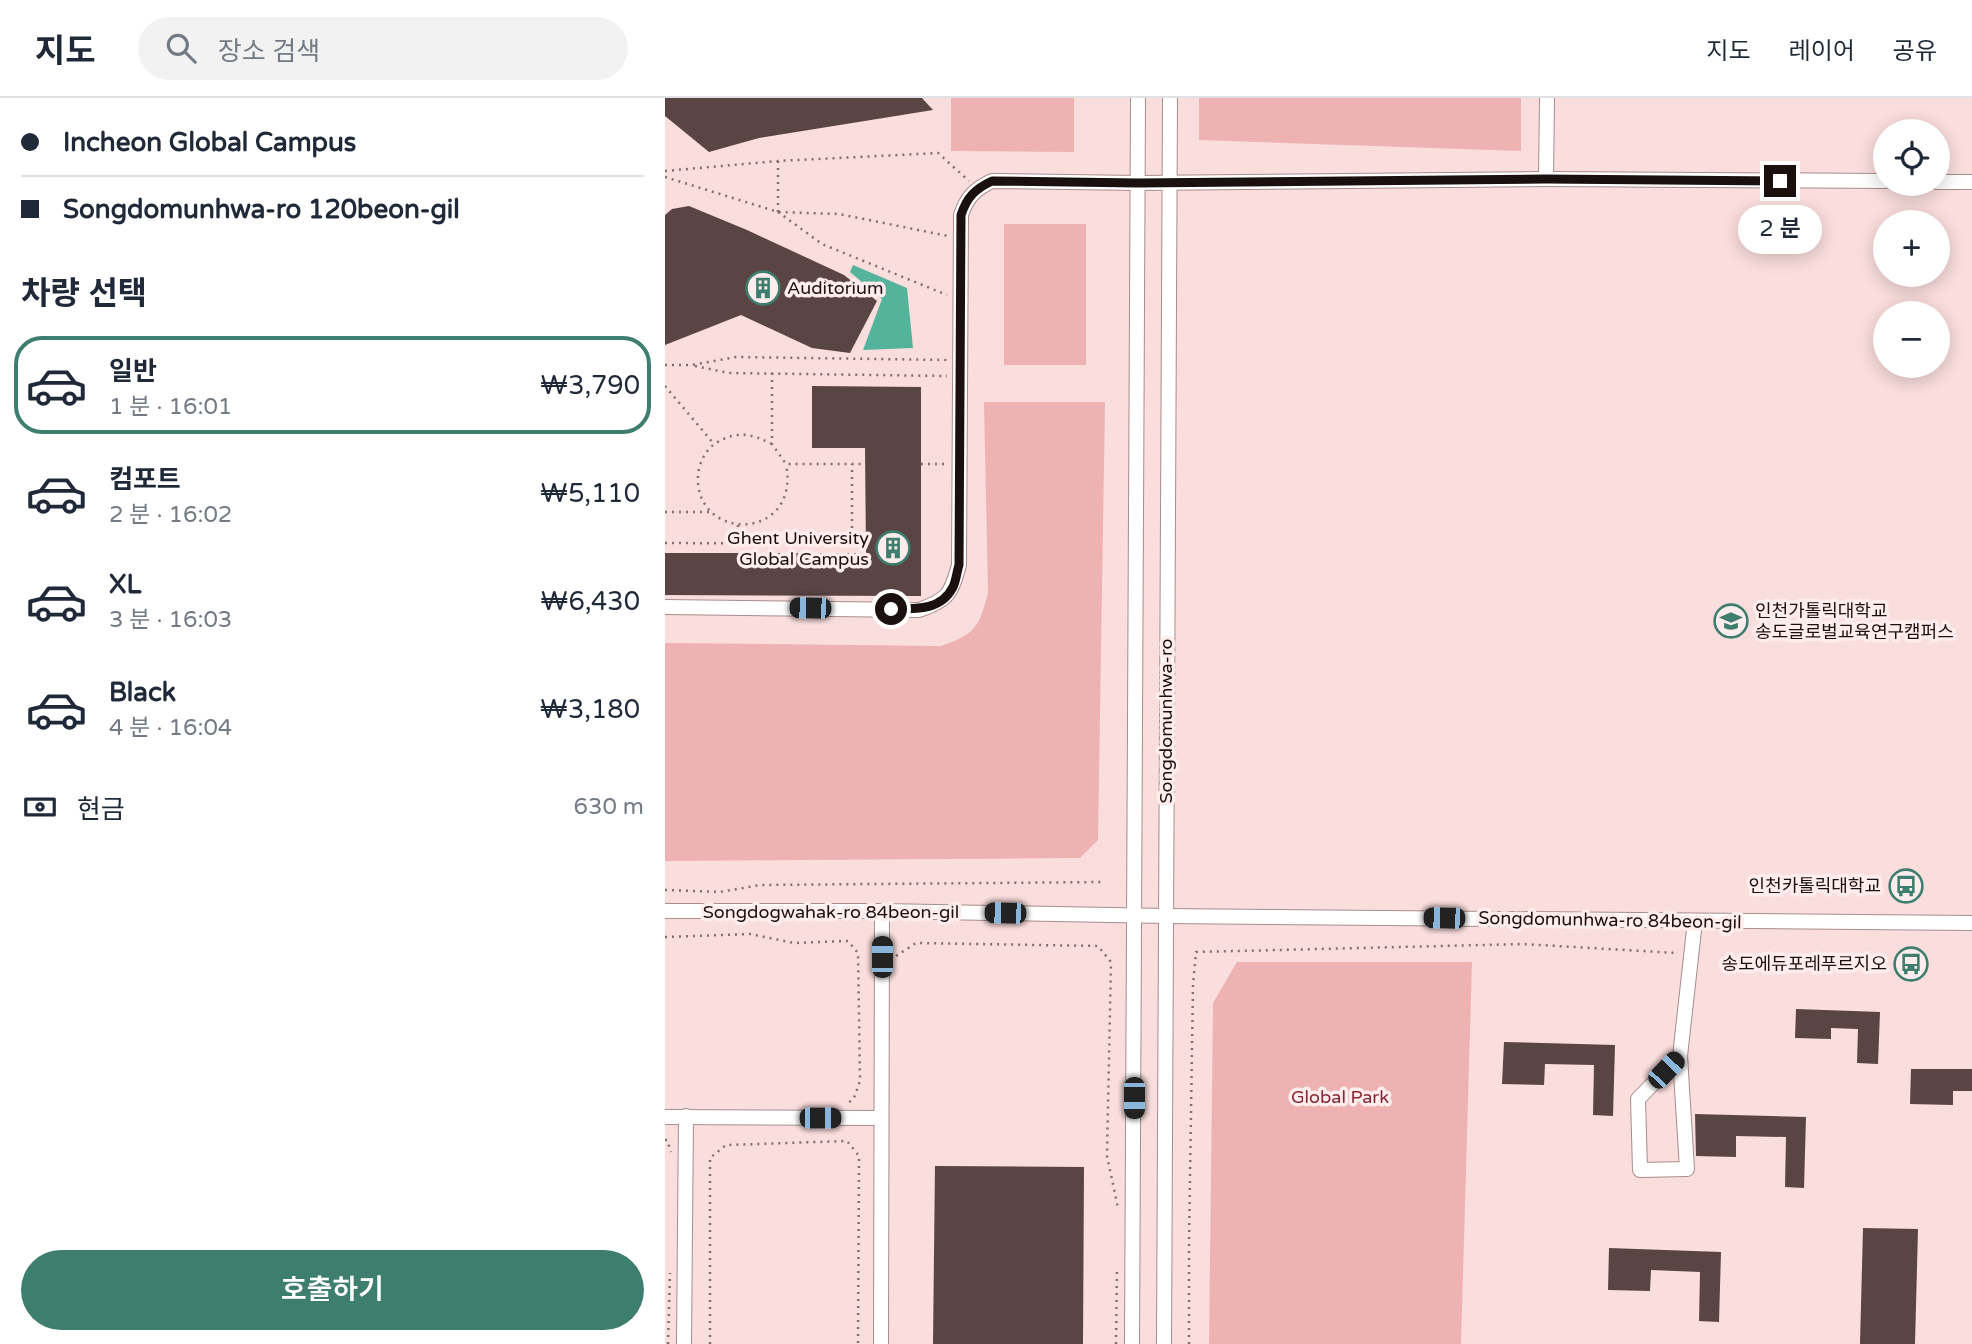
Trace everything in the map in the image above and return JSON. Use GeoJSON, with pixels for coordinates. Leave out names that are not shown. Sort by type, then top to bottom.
{"type":"FeatureCollection","features":[{"type":"Feature","properties":{"kind":"street","name":"Songdomunhwa-ro"},"geometry":{"type":"LineString","coordinates":[[1132,1344],[1138,98]]}},
{"type":"Feature","properties":{"kind":"street","name":"Songdomunhwa-ro"},"geometry":{"type":"LineString","coordinates":[[1164,1344],[1170,98]]}},
{"type":"Feature","properties":{"kind":"street"},"geometry":{"type":"LineString","coordinates":[[1546,179],[1547,98]]}},
{"type":"Feature","properties":{"kind":"street"},"geometry":{"type":"LineString","coordinates":[[665,607],[919,610],[940,603],[953,587],[959,565],[961,215],[966,201],[977,188],[992,181],[1873,181]]}},
{"type":"Feature","properties":{"kind":"street"},"geometry":{"type":"LineString","coordinates":[[1950,182],[1972,182]]}},
{"type":"Feature","properties":{"kind":"street","name":"Songdogwahak-ro 84beon-gil"},"geometry":{"type":"LineString","coordinates":[[665,911],[882,911],[1165,916]]}},
{"type":"Feature","properties":{"kind":"street"},"geometry":{"type":"LineString","coordinates":[[881,1344],[882,911]]}},
{"type":"Feature","properties":{"kind":"street","name":"Songdomunhwa-ro 84beon-gil"},"geometry":{"type":"LineString","coordinates":[[1165,916],[1972,923]]}},
{"type":"Feature","properties":{"kind":"street"},"geometry":{"type":"LineString","coordinates":[[1680,1056],[1638,1099],[1640,1170],[1687,1169],[1680,1056],[1695,920]]}},
{"type":"Feature","properties":{"kind":"street"},"geometry":{"type":"LineString","coordinates":[[665,1116],[881,1118]]}},
{"type":"Feature","properties":{"kind":"street"},"geometry":{"type":"LineString","coordinates":[[684,1344],[686,1116]]}},
{"type":"Feature","properties":{"kind":"path"},"geometry":{"type":"LineString","coordinates":[[665,171],[778,161],[939,153],[977,188]]}},
{"type":"Feature","properties":{"kind":"path"},"geometry":{"type":"LineString","coordinates":[[778,161],[778,212]]}},
{"type":"Feature","properties":{"kind":"path"},"geometry":{"type":"LineString","coordinates":[[665,177],[778,212],[839,214],[932,232]]}},
{"type":"Feature","properties":{"kind":"path"},"geometry":{"type":"LineString","coordinates":[[778,212],[822,244],[961,301]]}},
{"type":"Feature","properties":{"kind":"path"},"geometry":{"type":"LineString","coordinates":[[665,365],[692,365],[736,357],[961,360]]}},
{"type":"Feature","properties":{"kind":"path"},"geometry":{"type":"LineString","coordinates":[[692,365],[729,373],[960,376]]}},
{"type":"Feature","properties":{"kind":"path"},"geometry":{"type":"LineString","coordinates":[[772,373],[772,444]]}},
{"type":"Feature","properties":{"kind":"path"},"geometry":{"type":"LineString","coordinates":[[665,386],[714,444]]}},
{"type":"Feature","properties":{"kind":"path"},"geometry":{"type":"LineString","coordinates":[[733,435],[754,435],[772,444],[786,464],[789,480],[786,495],[779,508],[768,518],[753,524],[738,525],[723,521],[711,512],[702,499],[698,485],[698,469],[704,455],[714,444],[733,435]]}},
{"type":"Feature","properties":{"kind":"path"},"geometry":{"type":"LineString","coordinates":[[786,464],[866,464]]}},
{"type":"Feature","properties":{"kind":"path"},"geometry":{"type":"LineString","coordinates":[[665,543],[852,544],[852,464]]}},
{"type":"Feature","properties":{"kind":"path"},"geometry":{"type":"LineString","coordinates":[[921,464],[941,464]]}},
{"type":"Feature","properties":{"kind":"path"},"geometry":{"type":"LineString","coordinates":[[665,512],[711,512]]}},
{"type":"Feature","properties":{"kind":"path"},"geometry":{"type":"LineString","coordinates":[[738,525],[738,543]]}},
{"type":"Feature","properties":{"kind":"path"},"geometry":{"type":"LineString","coordinates":[[665,890],[720,892],[760,885],[1103,882]]}},
{"type":"Feature","properties":{"kind":"path"},"geometry":{"type":"LineString","coordinates":[[665,937],[750,934],[794,943],[848,941],[858,953],[860,1081],[854,1098],[845,1106]]}},
{"type":"Feature","properties":{"kind":"path"},"geometry":{"type":"LineString","coordinates":[[897,956],[916,943],[1098,946],[1111,962],[1107,1156],[1119,1209]]}},
{"type":"Feature","properties":{"kind":"path"},"geometry":{"type":"LineString","coordinates":[[1189,1344],[1193,985],[1196,952],[1523,944],[1676,953]]}},
{"type":"Feature","properties":{"kind":"path"},"geometry":{"type":"LineString","coordinates":[[710,1344],[710,1158],[726,1145],[847,1141],[859,1156],[858,1344]]}},
{"type":"Feature","properties":{"kind":"path"},"geometry":{"type":"LineString","coordinates":[[1116,1344],[1118,1263]]}},
{"type":"Feature","properties":{"kind":"green space"},"geometry":{"type":"Polygon","coordinates":[[[951,98],[1074,98],[1074,152],[951,151],[951,98]]]}},
{"type":"Feature","properties":{"kind":"green space"},"geometry":{"type":"Polygon","coordinates":[[[1199,98],[1521,98],[1521,151],[1199,140],[1199,98]]]}},
{"type":"Feature","properties":{"kind":"green space"},"geometry":{"type":"Polygon","coordinates":[[[1004,224],[1086,224],[1086,365],[1004,365],[1004,224]]]}},
{"type":"Feature","properties":{"kind":"green space"},"geometry":{"type":"Polygon","coordinates":[[[984,402],[1105,402],[1098,840],[1080,858],[665,861],[665,643],[941,646],[968,633],[982,614],[988,593],[984,402]]]}},
{"type":"Feature","properties":{"kind":"green space","name":"Global Park"},"geometry":{"type":"Polygon","coordinates":[[[1237,962],[1472,962],[1461,1344],[1209,1344],[1213,1003],[1237,962]]]}},
{"type":"Feature","properties":{"kind":"shaded area"},"geometry":{"type":"Polygon","coordinates":[[[853,265],[907,288],[913,348],[863,350],[882,299],[850,272],[853,265]]]}},
{"type":"Feature","properties":{"kind":"building"},"geometry":{"type":"Polygon","coordinates":[[[665,98],[922,98],[933,110],[759,138],[709,152],[665,116],[665,98]]]}},
{"type":"Feature","properties":{"kind":"building","name":"Auditorium"},"geometry":{"type":"Polygon","coordinates":[[[689,206],[844,275],[877,301],[850,353],[812,348],[741,315],[665,345],[665,215],[672,209],[689,206]]]}},
{"type":"Feature","properties":{"kind":"building"},"geometry":{"type":"Polygon","coordinates":[[[812,386],[921,387],[921,596],[665,595],[665,553],[866,553],[865,448],[812,448],[812,386]]]}},
{"type":"Feature","properties":{"kind":"building"},"geometry":{"type":"Polygon","coordinates":[[[1796,1009],[1880,1012],[1878,1064],[1857,1063],[1858,1029],[1831,1028],[1831,1039],[1795,1038],[1796,1009]]]}},
{"type":"Feature","properties":{"kind":"building"},"geometry":{"type":"Polygon","coordinates":[[[1504,1042],[1615,1045],[1613,1116],[1593,1115],[1594,1065],[1545,1064],[1544,1085],[1502,1084],[1504,1042]]]}},
{"type":"Feature","properties":{"kind":"building"},"geometry":{"type":"Polygon","coordinates":[[[1911,1069],[1972,1069],[1972,1091],[1953,1091],[1953,1105],[1910,1104],[1911,1069]]]}},
{"type":"Feature","properties":{"kind":"building"},"geometry":{"type":"Polygon","coordinates":[[[1695,1114],[1806,1117],[1804,1188],[1785,1187],[1786,1137],[1736,1136],[1736,1157],[1696,1156],[1695,1114]]]}},
{"type":"Feature","properties":{"kind":"building"},"geometry":{"type":"Polygon","coordinates":[[[935,1166],[1084,1167],[1083,1344],[933,1344],[935,1166]]]}},
{"type":"Feature","properties":{"kind":"building"},"geometry":{"type":"Polygon","coordinates":[[[1863,1228],[1918,1229],[1915,1344],[1860,1344],[1863,1228]]]}},
{"type":"Feature","properties":{"kind":"building"},"geometry":{"type":"Polygon","coordinates":[[[1609,1248],[1721,1252],[1719,1322],[1699,1321],[1700,1272],[1651,1270],[1650,1291],[1608,1290],[1609,1248]]]}},
{"type":"Feature","properties":{"kind":"place","name":"Auditorium"},"geometry":{"type":"Point","coordinates":[763,288]}},
{"type":"Feature","properties":{"kind":"place","name":"Ghent University Global Campus"},"geometry":{"type":"Point","coordinates":[893,548]}},
{"type":"Feature","properties":{"kind":"place","name":"인천가톨릭대학교 송도글로벌교육연구캠퍼스"},"geometry":{"type":"Point","coordinates":[1731,621]}},
{"type":"Feature","properties":{"kind":"place","name":"인천카톨릭대학교"},"geometry":{"type":"Point","coordinates":[1906,886]}},
{"type":"Feature","properties":{"kind":"place","name":"송도에듀포레푸르지오"},"geometry":{"type":"Point","coordinates":[1911,964]}},
{"type":"Feature","properties":{"kind":"route"},"geometry":{"type":"LineString","coordinates":[[891,609],[919,610],[940,603],[953,587],[959,565],[961,215],[966,201],[977,188],[992,181],[1780,181]]}}]}
